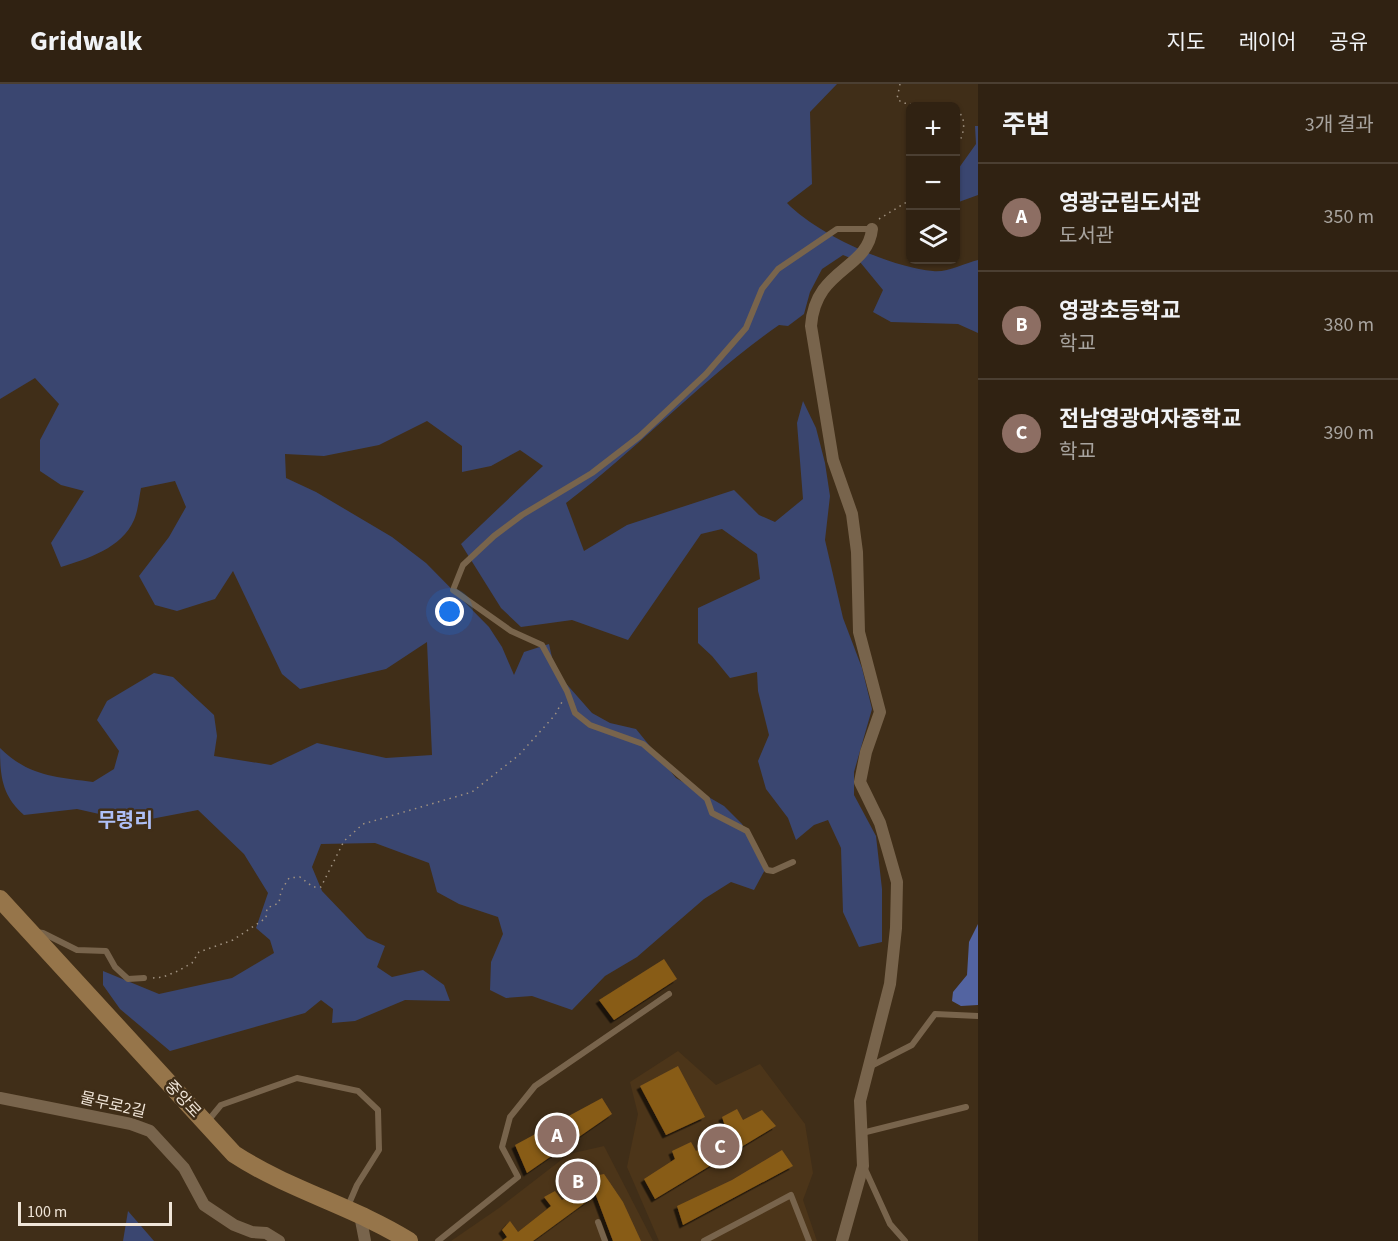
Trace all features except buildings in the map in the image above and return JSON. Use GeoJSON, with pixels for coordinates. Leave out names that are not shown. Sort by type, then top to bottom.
{"type":"FeatureCollection","features":[{"type":"Feature","properties":{"kind":"street"},"geometry":{"type":"LineString","coordinates":[[842,1241],[863,1166],[860,1101],[890,984],[896,928],[897,882],[880,824],[860,782],[866,753],[880,712],[859,632],[857,552],[852,514],[833,460],[811,326],[812,308],[819,292],[865,250],[871,241],[872,230]]}},
{"type":"Feature","properties":{"kind":"street","name":"중앙로"},"geometry":{"type":"LineString","coordinates":[[1,902],[234,1154],[262,1172],[353,1212],[409,1241]]}},
{"type":"Feature","properties":{"kind":"street","name":"물무로2길"},"geometry":{"type":"LineString","coordinates":[[0,1098],[131,1124],[150,1131],[184,1168],[204,1205],[234,1225],[252,1232],[266,1233],[279,1241]]}},
{"type":"Feature","properties":{"kind":"street"},"geometry":{"type":"LineString","coordinates":[[353,1212],[365,1241]]}},
{"type":"Feature","properties":{"kind":"lane"},"geometry":{"type":"LineString","coordinates":[[793,862],[773,871],[767,870],[747,831],[712,813],[707,799],[643,744],[590,725],[575,713],[567,690],[542,645],[511,631],[453,590],[463,566],[522,515],[592,472],[675,405],[746,328],[762,289],[778,269],[837,229],[872,230]]}},
{"type":"Feature","properties":{"kind":"lane"},"geometry":{"type":"LineString","coordinates":[[30,932],[44,933],[77,950],[106,951],[115,967],[128,979],[144,978]]}},
{"type":"Feature","properties":{"kind":"lane"},"geometry":{"type":"LineString","coordinates":[[438,1241],[518,1177],[502,1147],[510,1117],[535,1086],[669,994]]}},
{"type":"Feature","properties":{"kind":"lane"},"geometry":{"type":"LineString","coordinates":[[868,1067],[912,1045],[934,1014],[978,1016]]}},
{"type":"Feature","properties":{"kind":"lane"},"geometry":{"type":"LineString","coordinates":[[206,1124],[221,1105],[297,1078],[358,1091],[378,1110],[378,1150],[357,1185],[353,1212]]}},
{"type":"Feature","properties":{"kind":"lane"},"geometry":{"type":"LineString","coordinates":[[862,1133],[966,1107]]}},
{"type":"Feature","properties":{"kind":"lane"},"geometry":{"type":"LineString","coordinates":[[863,1166],[890,1224],[905,1241]]}},
{"type":"Feature","properties":{"kind":"lane"},"geometry":{"type":"LineString","coordinates":[[704,1241],[791,1195],[809,1241]]}},
{"type":"Feature","properties":{"kind":"lane"},"geometry":{"type":"LineString","coordinates":[[598,1222],[604,1241]]}},
{"type":"Feature","properties":{"kind":"path"},"geometry":{"type":"LineString","coordinates":[[900,84],[897,99],[906,103]]}},
{"type":"Feature","properties":{"kind":"path"},"geometry":{"type":"LineString","coordinates":[[960,113],[964,122],[960,136]]}},
{"type":"Feature","properties":{"kind":"path"},"geometry":{"type":"LineString","coordinates":[[872,230],[883,215],[906,202]]}},
{"type":"Feature","properties":{"kind":"path"},"geometry":{"type":"LineString","coordinates":[[144,978],[163,977],[178,971],[192,963],[200,952],[232,940],[266,918],[267,908],[279,903],[281,891],[289,878],[300,877],[313,887],[321,887],[344,842],[363,825],[451,800],[482,786],[519,755],[555,714],[567,690]]}},
{"type":"Feature","properties":{"kind":"shaded area"},"geometry":{"type":"Polygon","coordinates":[[[0,84],[837,84],[810,112],[812,184],[787,203],[800,215],[835,237],[896,263],[938,271],[978,260],[978,333],[958,324],[891,322],[873,312],[883,290],[860,262],[843,255],[822,269],[810,292],[804,314],[788,326],[779,325],[724,367],[620,459],[566,503],[584,551],[627,525],[734,490],[759,515],[775,522],[803,499],[797,423],[803,401],[816,428],[825,463],[830,496],[825,540],[843,618],[862,668],[872,709],[854,772],[854,795],[876,836],[882,889],[882,942],[859,947],[843,912],[841,848],[828,820],[814,825],[796,840],[788,818],[766,789],[758,761],[769,735],[758,691],[757,672],[730,678],[698,643],[698,608],[760,579],[757,554],[722,529],[701,534],[628,640],[572,620],[521,627],[501,608],[461,544],[543,466],[520,450],[491,466],[462,472],[462,446],[427,421],[379,445],[324,456],[285,454],[286,478],[316,492],[392,537],[426,563],[489,627],[502,647],[514,675],[524,652],[549,644],[555,671],[592,713],[610,723],[636,729],[676,778],[724,806],[742,824],[767,866],[754,890],[731,882],[704,899],[637,957],[605,976],[572,1010],[532,996],[506,998],[490,990],[491,962],[503,934],[498,917],[459,904],[437,892],[429,863],[375,843],[321,844],[312,867],[322,891],[367,938],[385,946],[377,967],[392,977],[423,970],[444,985],[450,1001],[405,1000],[355,1021],[332,1023],[333,1009],[321,1000],[305,1013],[170,1051],[120,1009],[103,985],[103,971],[159,994],[232,978],[274,953],[270,940],[256,928],[268,893],[244,854],[198,810],[151,819],[117,818],[77,809],[24,815],[11,800],[4,785],[0,748],[32,770],[43,774],[93,782],[114,769],[119,751],[97,720],[107,701],[154,673],[173,677],[214,715],[217,736],[214,756],[271,765],[317,743],[386,758],[432,755],[427,642],[386,669],[300,689],[282,674],[233,571],[215,599],[177,611],[155,605],[139,576],[169,537],[186,507],[175,481],[141,488],[134,520],[121,538],[103,551],[61,567],[51,543],[84,491],[61,485],[40,471],[40,440],[59,404],[35,378],[0,399],[0,84]]]}},
{"type":"Feature","properties":{"kind":"shaded area"},"geometry":{"type":"Polygon","coordinates":[[[975,126],[978,126],[978,195],[960,202],[960,166],[976,144],[975,126]]]}},
{"type":"Feature","properties":{"kind":"shaded area"},"geometry":{"type":"Polygon","coordinates":[[[978,924],[978,1005],[961,1006],[952,1001],[953,992],[967,975],[969,942],[978,924]]]}},
{"type":"Feature","properties":{"kind":"shaded area"},"geometry":{"type":"Polygon","coordinates":[[[678,1051],[716,1085],[760,1064],[805,1124],[813,1173],[803,1200],[817,1241],[659,1241],[627,1167],[638,1114],[630,1082],[678,1051]]]}},
{"type":"Feature","properties":{"kind":"shaded area"},"geometry":{"type":"Polygon","coordinates":[[[604,1146],[653,1241],[451,1241],[499,1208],[569,1154],[604,1146]]]}},
{"type":"Feature","properties":{"kind":"shaded area"},"geometry":{"type":"Polygon","coordinates":[[[128,1211],[154,1241],[123,1241],[128,1211]]]}},
{"type":"Feature","properties":{"kind":"place","name":"영광군립도서관"},"geometry":{"type":"Point","coordinates":[557,1135]}},
{"type":"Feature","properties":{"kind":"place","name":"전남영광여자중학교"},"geometry":{"type":"Point","coordinates":[720,1146]}},
{"type":"Feature","properties":{"kind":"place","name":"영광초등학교"},"geometry":{"type":"Point","coordinates":[578,1181]}},
{"type":"Feature","properties":{"kind":"district","name":"무령리"},"geometry":{"type":"Point","coordinates":[125,821]}}]}
